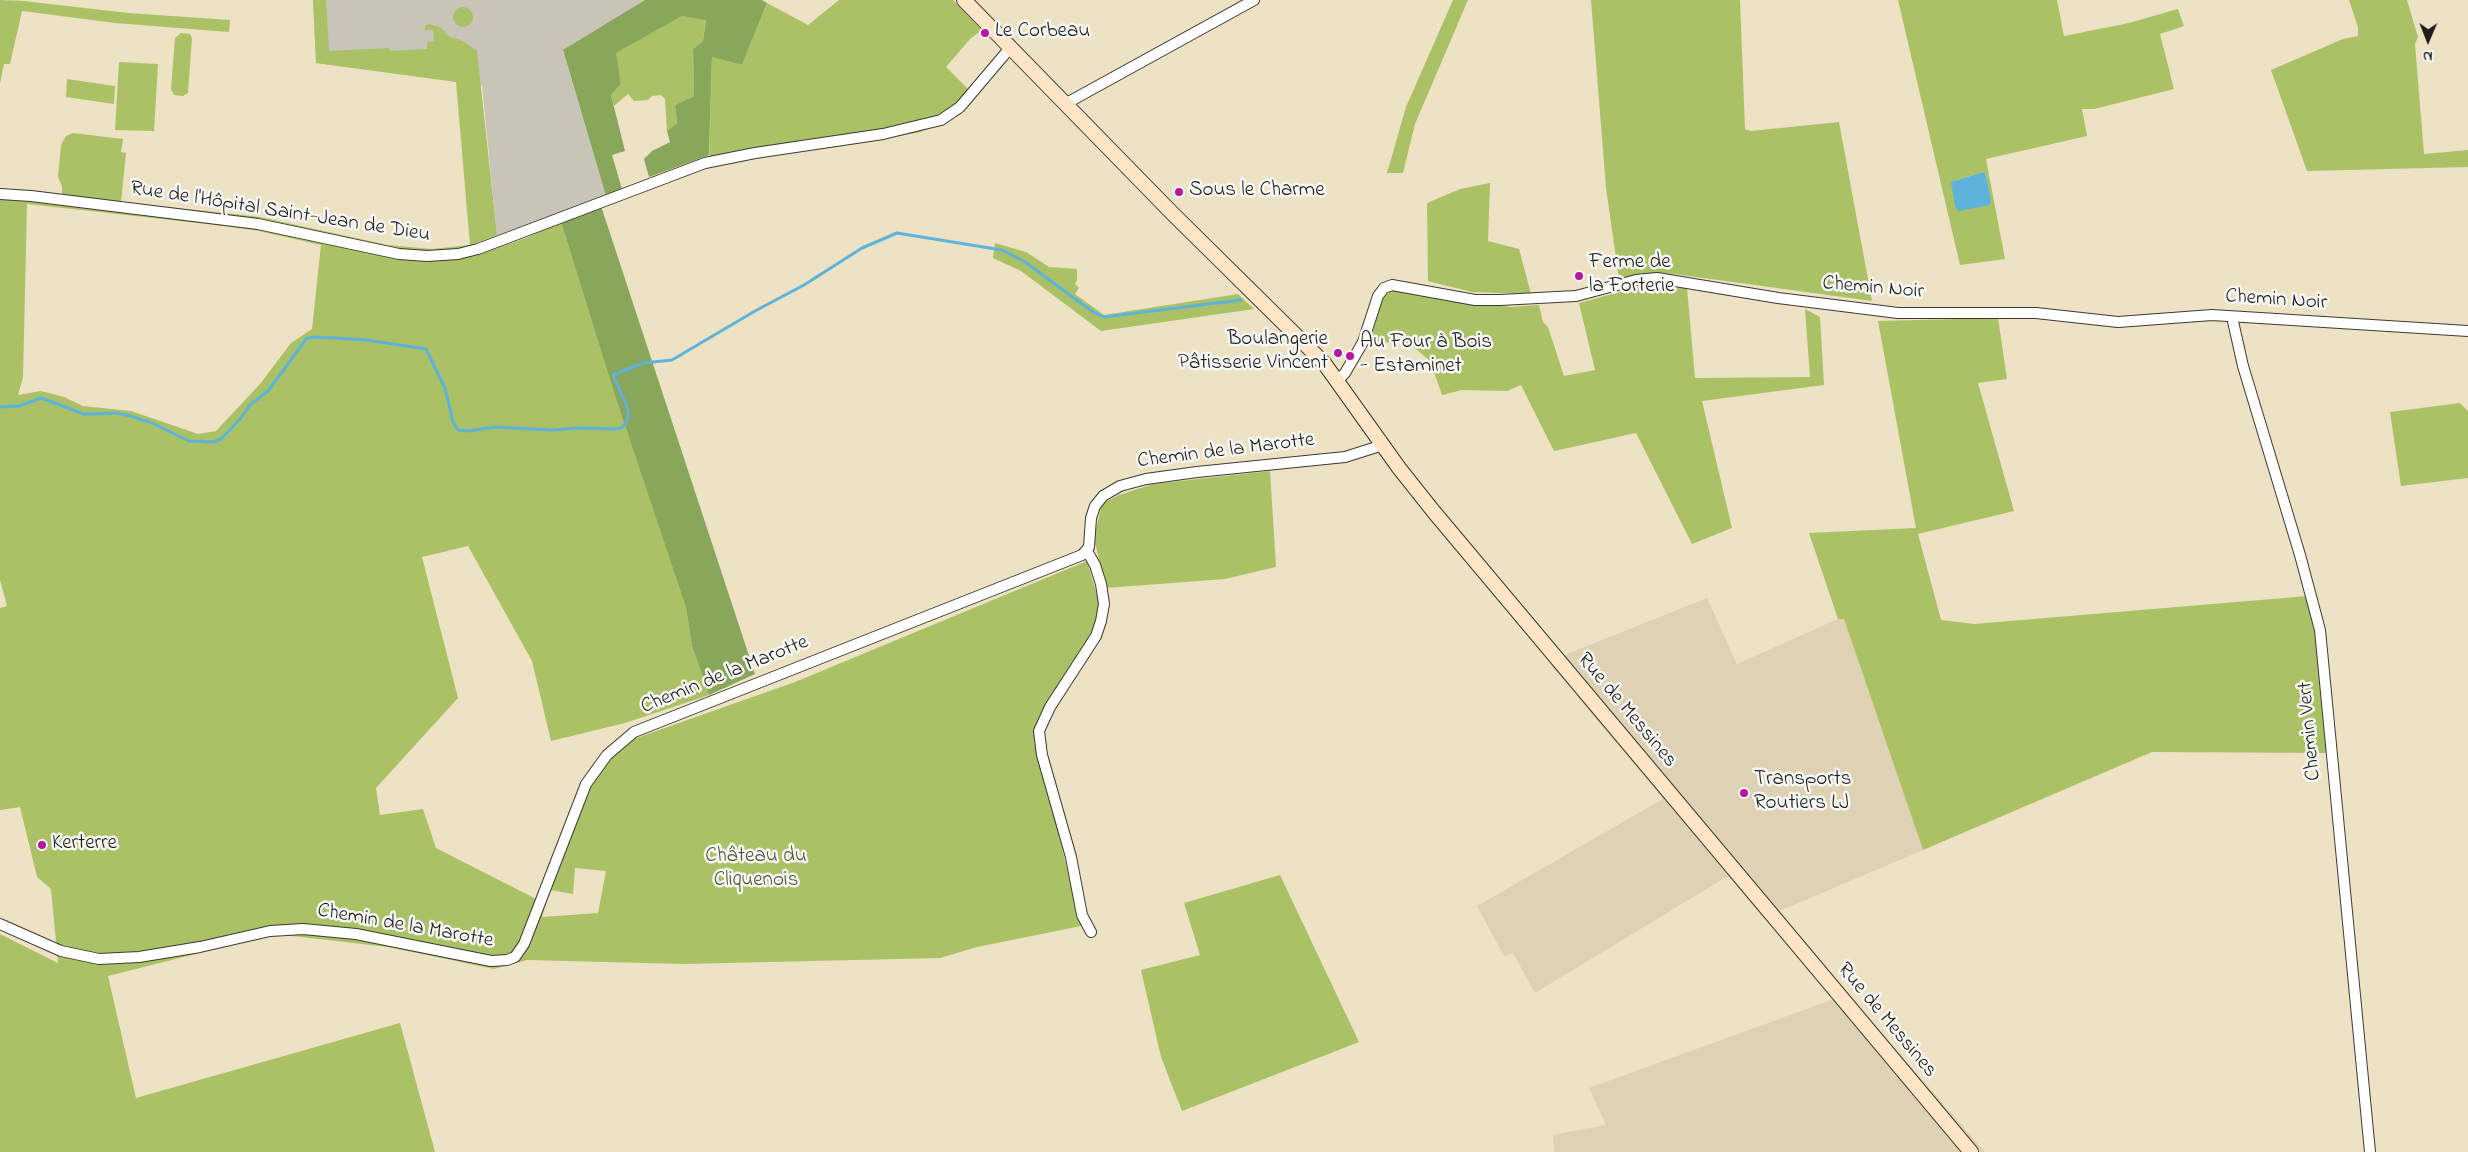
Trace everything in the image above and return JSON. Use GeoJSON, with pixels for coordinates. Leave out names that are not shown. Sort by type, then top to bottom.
{"type":"FeatureCollection","features":[{"type":"Feature","properties":{"kind":"main road","name":"Rue de Messines"},"geometry":{"type":"LineString","coordinates":[[964,0],[1253,295],[1316,354],[1338,380],[1383,445],[1446,527],[1971,1152]]}},
{"type":"Feature","properties":{"kind":"street"},"geometry":{"type":"LineString","coordinates":[[1065,104],[1254,0]]}},
{"type":"Feature","properties":{"kind":"street","name":"Rue de l'Hôpital Saint-Jean de Dieu"},"geometry":{"type":"LineString","coordinates":[[0,194],[31,196],[244,222],[297,231],[385,251],[414,255],[448,256],[478,249],[713,161],[755,152],[927,125],[953,114],[1010,48]]}},
{"type":"Feature","properties":{"kind":"street","name":"Chemin Noir"},"geometry":{"type":"LineString","coordinates":[[1338,380],[1345,373],[1363,342],[1378,296],[1384,288],[1392,285],[1475,300],[1493,300],[1576,296],[1636,280],[1657,278],[1778,298],[1885,312],[2036,313],[2118,322],[2193,316],[2232,317],[2468,331]]}},
{"type":"Feature","properties":{"kind":"street","name":"Chemin Vert"},"geometry":{"type":"LineString","coordinates":[[2232,317],[2243,366],[2300,555],[2320,630],[2370,1152]]}},
{"type":"Feature","properties":{"kind":"street","name":"Chemin de la Marotte"},"geometry":{"type":"LineString","coordinates":[[0,924],[61,951],[99,959],[140,957],[200,947],[270,931],[303,928],[356,934],[491,961],[507,960],[518,953],[524,944],[586,784],[602,761],[627,736],[657,722],[1082,555],[1087,551],[1091,518],[1095,506],[1103,496],[1120,486],[1146,479],[1197,472],[1345,457],[1383,445]]}},
{"type":"Feature","properties":{"kind":"street"},"geometry":{"type":"LineString","coordinates":[[1087,551],[1095,565],[1101,584],[1104,604],[1101,621],[1093,641],[1047,713],[1039,731],[1042,755],[1071,857],[1082,915],[1091,932]]}},
{"type":"Feature","properties":{"kind":"shaded area"},"geometry":{"type":"Polygon","coordinates":[[[313,0],[645,0],[563,51],[606,196],[497,235],[482,85],[316,63],[313,0]]]}},
{"type":"Feature","properties":{"kind":"shaded area"},"geometry":{"type":"Polygon","coordinates":[[[1707,598],[1737,664],[1838,619],[1844,619],[1923,850],[1763,918],[1728,876],[1535,993],[1513,953],[1504,956],[1477,906],[1663,799],[1550,664],[1567,654],[1707,598]]]}},
{"type":"Feature","properties":{"kind":"shaded area"},"geometry":{"type":"Polygon","coordinates":[[[1848,994],[1985,1152],[1554,1152],[1553,1135],[1606,1125],[1589,1088],[1848,994]]]}},
{"type":"Feature","properties":{"kind":"green space"},"geometry":{"type":"Polygon","coordinates":[[[0,0],[128,13],[230,20],[229,32],[115,23],[22,11],[10,64],[4,64],[0,83],[0,0]]]}},
{"type":"Feature","properties":{"kind":"green space","name":"Château du Cliquenois"},"geometry":{"type":"Polygon","coordinates":[[[313,0],[326,0],[329,51],[389,48],[390,51],[427,49],[427,42],[434,41],[433,30],[425,30],[425,26],[429,24],[440,27],[450,37],[463,41],[477,51],[497,235],[471,245],[472,257],[526,238],[561,222],[615,396],[686,608],[692,646],[709,695],[625,723],[551,741],[532,661],[468,546],[422,557],[458,698],[376,788],[380,815],[423,809],[436,848],[546,904],[542,917],[598,913],[606,871],[575,868],[573,894],[550,890],[592,785],[610,758],[625,742],[795,682],[1087,561],[1099,602],[1097,627],[1036,741],[1081,926],[977,947],[940,958],[684,964],[527,960],[494,969],[388,947],[275,934],[108,976],[136,1098],[400,1023],[435,1152],[0,1152],[0,934],[58,963],[51,889],[37,877],[20,807],[0,810],[0,608],[7,606],[0,580],[0,189],[62,195],[62,186],[58,177],[61,145],[66,136],[73,133],[123,139],[121,152],[126,153],[121,202],[260,217],[388,245],[432,249],[470,245],[456,82],[316,63],[313,0]],[[27,204],[23,377],[18,395],[41,391],[64,397],[83,406],[131,411],[198,434],[216,431],[260,384],[291,343],[312,329],[321,245],[254,230],[27,204]]]}},
{"type":"Feature","properties":{"kind":"green space"},"geometry":{"type":"Polygon","coordinates":[[[645,0],[762,0],[767,3],[742,65],[712,57],[709,155],[649,177],[644,159],[652,151],[670,142],[667,131],[677,123],[675,105],[694,96],[693,49],[703,41],[706,20],[682,16],[616,53],[621,84],[611,95],[625,151],[612,155],[622,189],[606,196],[563,50],[645,0]]]}},
{"type":"Feature","properties":{"kind":"green space"},"geometry":{"type":"Polygon","coordinates":[[[839,0],[953,0],[982,30],[970,39],[946,67],[976,97],[960,115],[921,132],[877,140],[744,156],[709,166],[712,57],[742,65],[767,3],[808,25],[839,0]]]}},
{"type":"Feature","properties":{"kind":"green space"},"geometry":{"type":"Polygon","coordinates":[[[1453,0],[1468,0],[1415,124],[1403,173],[1387,173],[1406,107],[1453,0]]]}},
{"type":"Feature","properties":{"kind":"green space"},"geometry":{"type":"Polygon","coordinates":[[[1591,0],[1740,0],[1745,129],[1751,131],[1839,122],[1872,301],[1674,274],[1653,273],[1619,279],[1606,188],[1591,0]]]}},
{"type":"Feature","properties":{"kind":"green space"},"geometry":{"type":"Polygon","coordinates":[[[1898,0],[2057,0],[2064,36],[2129,23],[2178,9],[2184,26],[2160,34],[2174,89],[2094,109],[2082,109],[2087,136],[1986,159],[2005,259],[1960,265],[1898,0]],[[1980,173],[1951,182],[1991,202],[1985,173],[1980,173]]]}},
{"type":"Feature","properties":{"kind":"green space"},"geometry":{"type":"Polygon","coordinates":[[[2349,0],[2407,0],[2418,37],[2415,44],[2424,154],[2468,150],[2468,167],[2307,171],[2271,70],[2343,39],[2358,36],[2358,27],[2349,0]]]}},
{"type":"Feature","properties":{"kind":"green space"},"geometry":{"type":"Polygon","coordinates":[[[463,7],[470,10],[473,17],[470,24],[463,27],[456,24],[453,17],[456,10],[463,7]]]}},
{"type":"Feature","properties":{"kind":"green space"},"geometry":{"type":"Polygon","coordinates":[[[682,16],[706,19],[703,41],[693,49],[694,96],[675,105],[677,123],[667,131],[665,99],[661,95],[652,96],[648,100],[634,101],[628,94],[614,106],[611,95],[621,84],[615,53],[682,16]]]}},
{"type":"Feature","properties":{"kind":"green space"},"geometry":{"type":"Polygon","coordinates":[[[181,33],[190,34],[192,38],[188,93],[183,96],[174,95],[171,89],[175,38],[181,33]]]}},
{"type":"Feature","properties":{"kind":"green space"},"geometry":{"type":"Polygon","coordinates":[[[119,62],[158,64],[154,131],[115,130],[119,62]]]}},
{"type":"Feature","properties":{"kind":"green space"},"geometry":{"type":"Polygon","coordinates":[[[67,79],[115,86],[114,104],[66,97],[67,79]]]}},
{"type":"Feature","properties":{"kind":"green space"},"geometry":{"type":"Polygon","coordinates":[[[1490,183],[1488,241],[1519,249],[1531,294],[1472,292],[1428,281],[1427,203],[1460,189],[1490,183]]]}},
{"type":"Feature","properties":{"kind":"green space"},"geometry":{"type":"Polygon","coordinates":[[[601,206],[755,674],[709,695],[692,646],[686,608],[615,396],[561,222],[601,206]]]}},
{"type":"Feature","properties":{"kind":"green space"},"geometry":{"type":"Polygon","coordinates":[[[995,243],[1026,252],[1049,267],[1077,269],[1075,284],[1079,288],[1075,294],[1104,315],[1238,294],[1254,309],[1101,331],[1021,271],[993,258],[995,243]]]}},
{"type":"Feature","properties":{"kind":"green space"},"geometry":{"type":"Polygon","coordinates":[[[1642,286],[1687,288],[1695,378],[1810,377],[1805,309],[1820,317],[1824,385],[1702,401],[1732,528],[1692,544],[1636,433],[1554,451],[1521,385],[1507,391],[1462,390],[1442,395],[1430,361],[1409,343],[1370,342],[1383,295],[1393,290],[1511,307],[1539,305],[1543,322],[1548,327],[1564,376],[1595,370],[1579,303],[1642,286]]]}},
{"type":"Feature","properties":{"kind":"green space"},"geometry":{"type":"Polygon","coordinates":[[[1998,318],[2007,379],[1978,383],[2014,511],[1918,534],[1941,620],[1974,624],[2308,596],[2316,636],[2328,753],[2152,752],[1923,850],[1844,619],[1838,619],[1809,533],[1916,528],[1878,321],[1998,318]]]}},
{"type":"Feature","properties":{"kind":"green space"},"geometry":{"type":"Polygon","coordinates":[[[2460,403],[2468,411],[2468,478],[2401,486],[2390,412],[2460,403]]]}},
{"type":"Feature","properties":{"kind":"green space"},"geometry":{"type":"Polygon","coordinates":[[[1270,471],[1276,567],[1225,579],[1105,588],[1094,537],[1102,504],[1119,495],[1153,484],[1270,471]]]}},
{"type":"Feature","properties":{"kind":"green space"},"geometry":{"type":"Polygon","coordinates":[[[1280,875],[1359,1042],[1182,1111],[1161,1057],[1141,970],[1200,955],[1184,903],[1280,875]]]}},
{"type":"Feature","properties":{"kind":"water"},"geometry":{"type":"Polygon","coordinates":[[[1985,173],[1986,176],[1991,199],[1990,205],[1958,211],[1955,206],[1951,182],[1985,173]]]}},
{"type":"Feature","properties":{"kind":"waterway"},"geometry":{"type":"LineString","coordinates":[[0,407],[19,406],[41,398],[84,414],[117,413],[130,416],[150,422],[189,441],[214,442],[221,439],[241,418],[250,405],[268,391],[307,338],[317,337],[367,340],[426,349],[445,388],[453,422],[458,430],[469,431],[494,427],[552,430],[578,428],[617,429],[623,427],[628,418],[628,409],[613,375],[643,363],[672,360],[755,311],[804,285],[862,248],[897,233],[1002,250],[1025,262],[1093,312],[1104,317],[1241,300]]}},
{"type":"Feature","properties":{"kind":"place","name":"Le Corbeau"},"geometry":{"type":"Point","coordinates":[985,33]}},
{"type":"Feature","properties":{"kind":"place","name":"Sous le Charme"},"geometry":{"type":"Point","coordinates":[1179,192]}},
{"type":"Feature","properties":{"kind":"place","name":"Ferme de la Forterie"},"geometry":{"type":"Point","coordinates":[1579,276]}},
{"type":"Feature","properties":{"kind":"place","name":"Boulangerie Pâtisserie Vincent"},"geometry":{"type":"Point","coordinates":[1338,353]}},
{"type":"Feature","properties":{"kind":"place","name":"Au Four à Bois - Estaminet"},"geometry":{"type":"Point","coordinates":[1350,356]}},
{"type":"Feature","properties":{"kind":"place","name":"Transports Routiers LJ"},"geometry":{"type":"Point","coordinates":[1744,793]}},
{"type":"Feature","properties":{"kind":"place","name":"Kerterre"},"geometry":{"type":"Point","coordinates":[42,845]}}]}
